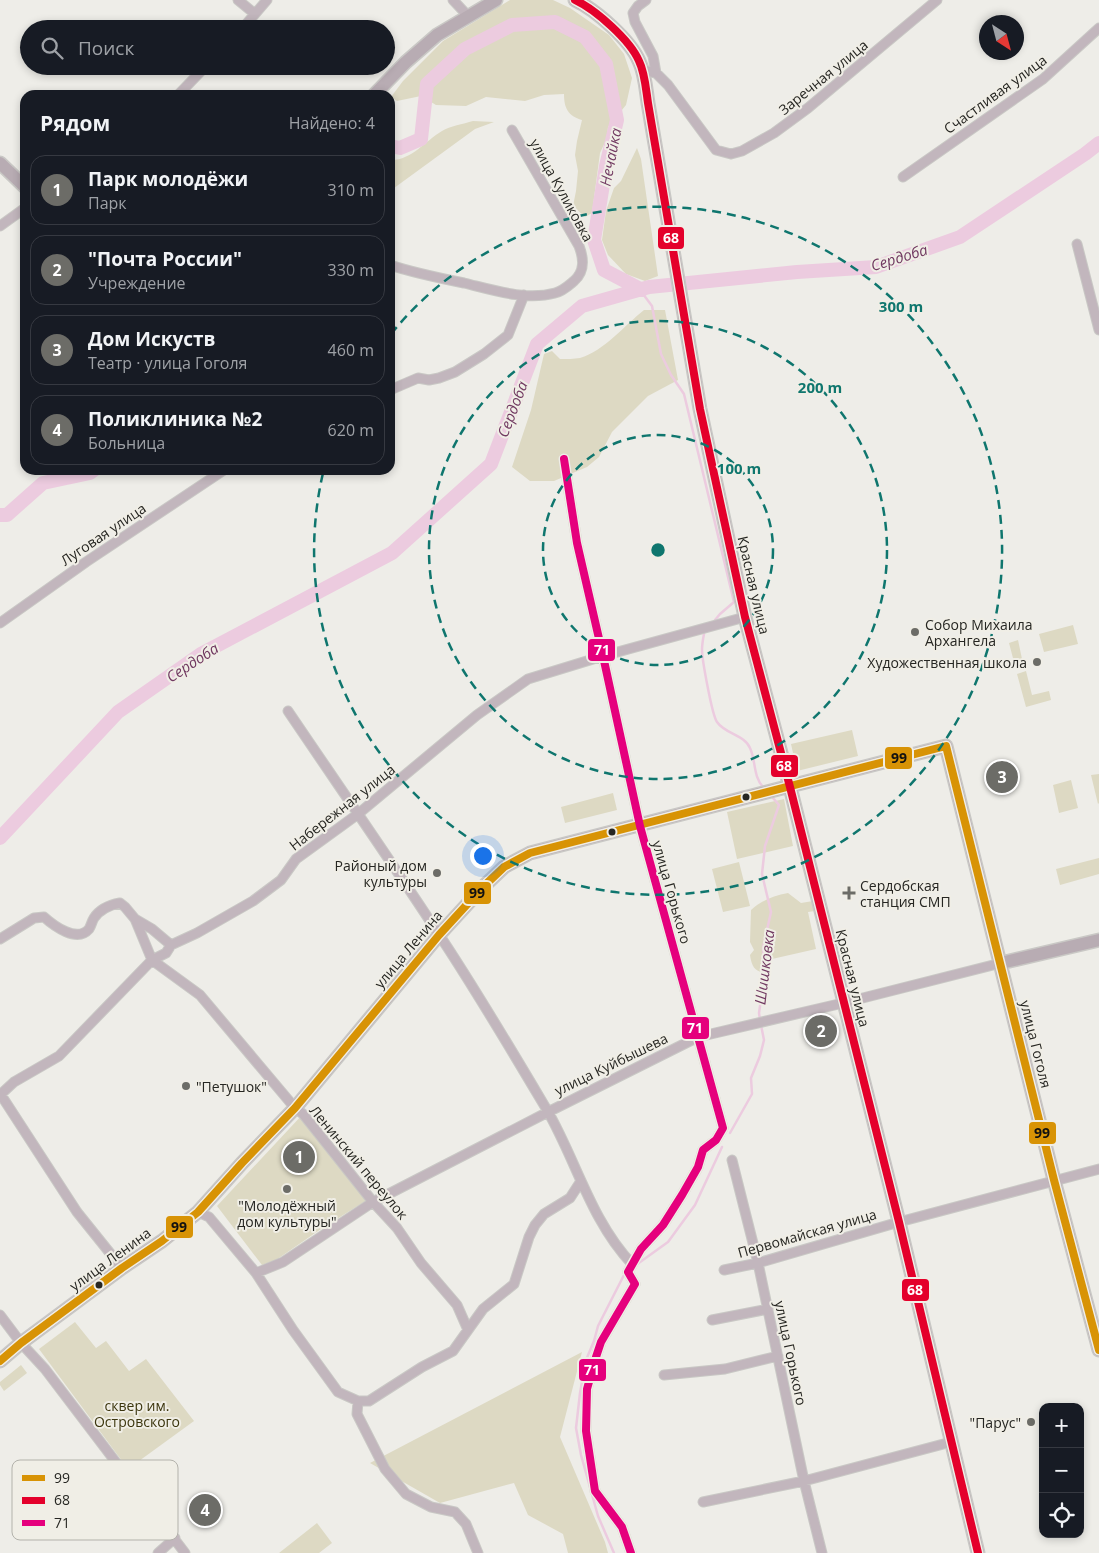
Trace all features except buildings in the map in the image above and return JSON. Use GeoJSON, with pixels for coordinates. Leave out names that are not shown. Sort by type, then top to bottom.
{"type":"FeatureCollection","features":[{"type":"Feature","properties":{"kind":"street"},"geometry":{"type":"LineString","coordinates":[[238,0],[255,14]]}},
{"type":"Feature","properties":{"kind":"street"},"geometry":{"type":"LineString","coordinates":[[250,20],[267,0]]}},
{"type":"Feature","properties":{"kind":"street"},"geometry":{"type":"LineString","coordinates":[[452,0],[468,16]]}},
{"type":"Feature","properties":{"kind":"street"},"geometry":{"type":"LineString","coordinates":[[395,73],[437,35],[496,0]]}},
{"type":"Feature","properties":{"kind":"street","name":"Красная улица"},"geometry":{"type":"LineString","coordinates":[[576,0],[605,20],[621,36],[639,61],[642,70],[700,409],[746,617],[899,1222],[978,1553]]}},
{"type":"Feature","properties":{"kind":"street"},"geometry":{"type":"LineString","coordinates":[[642,70],[656,73],[653,56],[635,22],[633,13],[646,0]]}},
{"type":"Feature","properties":{"kind":"street","name":"Заречная улица"},"geometry":{"type":"LineString","coordinates":[[656,73],[683,103],[716,150],[731,154],[742,151],[774,133],[808,108],[937,0]]}},
{"type":"Feature","properties":{"kind":"street","name":"Счастливая улица"},"geometry":{"type":"LineString","coordinates":[[903,177],[1043,79],[1099,28]]}},
{"type":"Feature","properties":{"kind":"street"},"geometry":{"type":"LineString","coordinates":[[183,90],[197,75]]}},
{"type":"Feature","properties":{"kind":"street"},"geometry":{"type":"LineString","coordinates":[[379,90],[393,75]]}},
{"type":"Feature","properties":{"kind":"street","name":"улица Куликовка"},"geometry":{"type":"LineString","coordinates":[[395,266],[524,295],[554,293],[565,289],[577,278],[583,266],[583,257],[569,227],[512,130]]}},
{"type":"Feature","properties":{"kind":"street"},"geometry":{"type":"LineString","coordinates":[[0,163],[20,182]]}},
{"type":"Feature","properties":{"kind":"street"},"geometry":{"type":"LineString","coordinates":[[0,226],[20,212]]}},
{"type":"Feature","properties":{"kind":"street"},"geometry":{"type":"LineString","coordinates":[[1076,244],[1098,323]]}},
{"type":"Feature","properties":{"kind":"street"},"geometry":{"type":"LineString","coordinates":[[395,388],[418,378],[429,380],[455,372],[484,354],[508,335],[524,295]]}},
{"type":"Feature","properties":{"kind":"street","name":"улица Горького"},"geometry":{"type":"LineString","coordinates":[[564,458],[577,543],[640,826],[723,1128],[716,1140],[703,1150],[698,1167],[682,1195],[663,1225],[641,1249],[630,1267]]}},
{"type":"Feature","properties":{"kind":"street","name":"Луговая улица"},"geometry":{"type":"LineString","coordinates":[[0,623],[86,562],[216,475]]}},
{"type":"Feature","properties":{"kind":"street","name":"Набережная улица"},"geometry":{"type":"LineString","coordinates":[[0,1095],[14,1082],[59,1056],[152,960],[166,953],[171,945],[197,933],[253,901],[281,880],[296,860],[358,814],[477,715],[528,679],[603,656],[746,617]]}},
{"type":"Feature","properties":{"kind":"street"},"geometry":{"type":"LineString","coordinates":[[288,711],[439,935],[548,1112],[594,1210],[630,1267],[635,1284],[601,1342],[587,1389],[586,1431],[595,1492],[622,1528],[631,1553]]}},
{"type":"Feature","properties":{"kind":"street","name":"улица Ленина"},"geometry":{"type":"LineString","coordinates":[[0,1361],[21,1343],[198,1212],[295,1108],[439,935],[483,887],[504,868],[530,853],[946,746]]}},
{"type":"Feature","properties":{"kind":"street","name":"улица Гоголя"},"geometry":{"type":"LineString","coordinates":[[946,746],[1054,1180],[1099,1350]]}},
{"type":"Feature","properties":{"kind":"street"},"geometry":{"type":"LineString","coordinates":[[0,939],[34,918],[44,918],[57,928],[72,934],[82,933],[88,929],[94,917],[107,905],[120,903],[135,918],[171,945]]}},
{"type":"Feature","properties":{"kind":"street"},"geometry":{"type":"LineString","coordinates":[[135,918],[152,960]]}},
{"type":"Feature","properties":{"kind":"street","name":"улица Куйбышева"},"geometry":{"type":"LineString","coordinates":[[256,1273],[283,1262],[373,1202],[698,1037],[1099,940]]}},
{"type":"Feature","properties":{"kind":"street","name":"Ленинский переулок"},"geometry":{"type":"LineString","coordinates":[[152,960],[200,996],[295,1108],[303,1114],[373,1202],[397,1228],[421,1264],[457,1305],[468,1330]]}},
{"type":"Feature","properties":{"kind":"street"},"geometry":{"type":"LineString","coordinates":[[0,1095],[77,1212],[122,1268]]}},
{"type":"Feature","properties":{"kind":"street","name":"улица Горького"},"geometry":{"type":"LineString","coordinates":[[732,1160],[758,1263],[804,1481],[822,1553]]}},
{"type":"Feature","properties":{"kind":"street","name":"Первомайская улица"},"geometry":{"type":"LineString","coordinates":[[724,1270],[758,1263],[899,1222],[1099,1169]]}},
{"type":"Feature","properties":{"kind":"street"},"geometry":{"type":"LineString","coordinates":[[198,1212],[209,1217],[256,1273],[293,1330],[338,1392],[358,1401],[370,1401],[422,1367],[453,1351],[483,1309],[514,1284],[529,1237],[535,1225],[544,1214],[570,1198],[582,1181]]}},
{"type":"Feature","properties":{"kind":"street"},"geometry":{"type":"LineString","coordinates":[[712,1320],[768,1309]]}},
{"type":"Feature","properties":{"kind":"street"},"geometry":{"type":"LineString","coordinates":[[0,1315],[45,1370],[113,1460]]}},
{"type":"Feature","properties":{"kind":"street"},"geometry":{"type":"LineString","coordinates":[[664,1375],[725,1369],[778,1356]]}},
{"type":"Feature","properties":{"kind":"street"},"geometry":{"type":"LineString","coordinates":[[358,1401],[357,1414],[385,1469],[406,1494],[431,1506],[455,1512],[466,1524],[478,1553]]}},
{"type":"Feature","properties":{"kind":"street"},"geometry":{"type":"LineString","coordinates":[[703,1502],[804,1481],[951,1442]]}},
{"type":"Feature","properties":{"kind":"street"},"geometry":{"type":"LineString","coordinates":[[158,1553],[173,1540]]}},
{"type":"Feature","properties":{"kind":"street"},"geometry":{"type":"LineString","coordinates":[[176,1540],[185,1553]]}},
{"type":"Feature","properties":{"kind":"green space"},"geometry":{"type":"Polygon","coordinates":[[[510,0],[553,0],[570,8],[609,35],[624,54],[632,78],[626,105],[608,127],[607,138],[600,153],[592,213],[585,217],[573,206],[578,171],[575,155],[582,120],[570,114],[565,103],[564,94],[544,95],[525,101],[486,97],[466,106],[436,105],[421,96],[397,101],[395,100],[395,92],[403,81],[443,41],[510,0]]]}},
{"type":"Feature","properties":{"kind":"green space"},"geometry":{"type":"Polygon","coordinates":[[[473,121],[494,122],[475,129],[395,187],[395,159],[405,157],[418,150],[436,135],[453,126],[473,121]]]}},
{"type":"Feature","properties":{"kind":"green space"},"geometry":{"type":"Polygon","coordinates":[[[637,148],[641,159],[658,276],[645,281],[626,274],[608,255],[602,240],[606,211],[614,188],[621,181],[637,148]]]}},
{"type":"Feature","properties":{"kind":"green space"},"geometry":{"type":"Polygon","coordinates":[[[644,310],[665,310],[678,380],[648,396],[612,432],[599,457],[587,467],[554,481],[530,481],[512,467],[531,410],[544,354],[552,351],[560,359],[573,359],[589,355],[606,344],[644,310]]]}},
{"type":"Feature","properties":{"kind":"green space"},"geometry":{"type":"Polygon","coordinates":[[[1073,625],[1078,644],[1044,652],[1039,634],[1073,625]]]}},
{"type":"Feature","properties":{"kind":"green space"},"geometry":{"type":"Polygon","coordinates":[[[1018,640],[1022,659],[1014,662],[1009,643],[1018,640]]]}},
{"type":"Feature","properties":{"kind":"green space"},"geometry":{"type":"Polygon","coordinates":[[[1026,671],[1032,695],[1049,691],[1051,700],[1026,707],[1017,674],[1026,671]]]}},
{"type":"Feature","properties":{"kind":"green space"},"geometry":{"type":"Polygon","coordinates":[[[852,730],[858,756],[797,771],[791,744],[852,730]]]}},
{"type":"Feature","properties":{"kind":"green space"},"geometry":{"type":"Polygon","coordinates":[[[1099,774],[1099,803],[1098,804],[1091,775],[1099,774]]]}},
{"type":"Feature","properties":{"kind":"green space"},"geometry":{"type":"Polygon","coordinates":[[[1071,780],[1078,808],[1059,813],[1053,785],[1071,780]]]}},
{"type":"Feature","properties":{"kind":"green space"},"geometry":{"type":"Polygon","coordinates":[[[613,793],[617,810],[565,823],[561,807],[613,793]]]}},
{"type":"Feature","properties":{"kind":"green space"},"geometry":{"type":"Polygon","coordinates":[[[784,799],[793,846],[737,859],[727,812],[784,799]]]}},
{"type":"Feature","properties":{"kind":"green space"},"geometry":{"type":"Polygon","coordinates":[[[1099,858],[1099,874],[1060,885],[1056,869],[1099,858]]]}},
{"type":"Feature","properties":{"kind":"green space"},"geometry":{"type":"Polygon","coordinates":[[[739,862],[750,906],[723,912],[712,869],[739,862]]]}},
{"type":"Feature","properties":{"kind":"green space"},"geometry":{"type":"Polygon","coordinates":[[[788,893],[801,903],[813,901],[815,911],[808,912],[816,949],[772,959],[769,974],[757,971],[753,966],[750,955],[754,950],[750,942],[751,910],[768,899],[788,893]]]}},
{"type":"Feature","properties":{"kind":"green space"},"geometry":{"type":"Polygon","coordinates":[[[303,1114],[367,1200],[276,1260],[262,1265],[217,1206],[303,1114]]]}},
{"type":"Feature","properties":{"kind":"green space","name":"сквер им. Островского"},"geometry":{"type":"Polygon","coordinates":[[[75,1322],[96,1348],[106,1341],[129,1371],[146,1359],[194,1421],[140,1460],[121,1460],[39,1349],[75,1322]]]}},
{"type":"Feature","properties":{"kind":"green space"},"geometry":{"type":"Polygon","coordinates":[[[582,1352],[560,1437],[608,1553],[568,1553],[563,1534],[528,1515],[514,1483],[440,1503],[370,1463],[582,1352]]]}},
{"type":"Feature","properties":{"kind":"green space"},"geometry":{"type":"Polygon","coordinates":[[[21,1365],[27,1373],[4,1391],[0,1382],[21,1365]]]}},
{"type":"Feature","properties":{"kind":"green space"},"geometry":{"type":"Polygon","coordinates":[[[317,1523],[332,1543],[319,1553],[279,1553],[317,1523]]]}},
{"type":"Feature","properties":{"kind":"waterway","name":"Нечайка"},"geometry":{"type":"LineString","coordinates":[[395,147],[400,148],[421,139],[427,84],[465,49],[512,25],[555,22],[585,37],[606,64],[617,120],[606,166],[594,240],[604,270],[642,290]]}},
{"type":"Feature","properties":{"kind":"waterway","name":"Сердоба"},"geometry":{"type":"LineString","coordinates":[[0,838],[118,712],[201,654],[392,553],[491,464],[537,344],[582,306],[649,287],[797,272],[876,267],[960,237],[1099,143]]}},
{"type":"Feature","properties":{"kind":"waterway","name":"Шишковка"},"geometry":{"type":"LineString","coordinates":[[640,290],[652,306],[661,354],[671,375],[684,394],[734,602],[715,620]]}},
{"type":"Feature","properties":{"kind":"waterway","name":"Нечайка"},"geometry":{"type":"LineString","coordinates":[[0,515],[7,515],[43,483],[81,475]]}},
{"type":"Feature","properties":{"kind":"waterway","name":"Шишковка"},"geometry":{"type":"LineString","coordinates":[[704,634],[702,655],[715,717],[721,726],[744,740],[750,748],[756,773],[763,787]]}},
{"type":"Feature","properties":{"kind":"waterway","name":"Шишковка"},"geometry":{"type":"LineString","coordinates":[[760,1020],[759,1013],[765,972],[763,948],[771,912],[762,874],[765,846],[779,805],[773,798]]}},
{"type":"Feature","properties":{"kind":"waterway","name":"Шишковка"},"geometry":{"type":"LineString","coordinates":[[730,1133],[752,1094],[751,1078],[764,1040],[761,1025]]}},
{"type":"Feature","properties":{"kind":"waterway"},"geometry":{"type":"LineString","coordinates":[[636,1265],[668,1242],[695,1205],[722,1147]]}},
{"type":"Feature","properties":{"kind":"waterway","name":"Шишковка"},"geometry":{"type":"LineString","coordinates":[[614,1553],[598,1516],[581,1455],[576,1428],[586,1360],[598,1326],[625,1273]]}},
{"type":"Feature","properties":{"kind":"transit line","name":"68"},"geometry":{"type":"LineString","coordinates":[[575,0],[612,26],[635,53],[643,71],[700,409],[745,617],[790,787],[899,1222],[978,1553]]}},
{"type":"Feature","properties":{"kind":"transit line","name":"71"},"geometry":{"type":"LineString","coordinates":[[564,459],[577,543],[640,826],[723,1128],[716,1140],[703,1150],[698,1167],[682,1195],[663,1225],[641,1249],[628,1272],[635,1284],[601,1342],[587,1389],[586,1431],[595,1491],[622,1527],[631,1553]]}},
{"type":"Feature","properties":{"kind":"transit line","name":"99"},"geometry":{"type":"LineString","coordinates":[[0,1361],[21,1343],[122,1268],[162,1241],[198,1212],[295,1108],[439,935],[504,867],[530,853],[946,746],[1054,1180],[1099,1350]]}},
{"type":"Feature","properties":{"kind":"place","name":"Собор Михаила Архангела"},"geometry":{"type":"Point","coordinates":[915,632]}},
{"type":"Feature","properties":{"kind":"place","name":"Художественная школа"},"geometry":{"type":"Point","coordinates":[1037,662]}},
{"type":"Feature","properties":{"kind":"place","name":"Дом Искуств"},"geometry":{"type":"Point","coordinates":[1002,777]}},
{"type":"Feature","properties":{"kind":"place","name":"Районый дом культуры"},"geometry":{"type":"Point","coordinates":[437,873]}},
{"type":"Feature","properties":{"kind":"place","name":"Сердобская станция СМП"},"geometry":{"type":"Point","coordinates":[849,893]}},
{"type":"Feature","properties":{"kind":"place","name":"\"Почта России\""},"geometry":{"type":"Point","coordinates":[821,1031]}},
{"type":"Feature","properties":{"kind":"place","name":"\"Петушок\""},"geometry":{"type":"Point","coordinates":[186,1086]}},
{"type":"Feature","properties":{"kind":"place","name":"Парк молодёжи"},"geometry":{"type":"Point","coordinates":[299,1157]}},
{"type":"Feature","properties":{"kind":"place","name":"\"Молодёжный дом культуры\""},"geometry":{"type":"Point","coordinates":[287,1189]}},
{"type":"Feature","properties":{"kind":"place","name":"\"Парус\""},"geometry":{"type":"Point","coordinates":[1031,1422]}},
{"type":"Feature","properties":{"kind":"place","name":"Поликлиника №2"},"geometry":{"type":"Point","coordinates":[205,1510]}}]}
